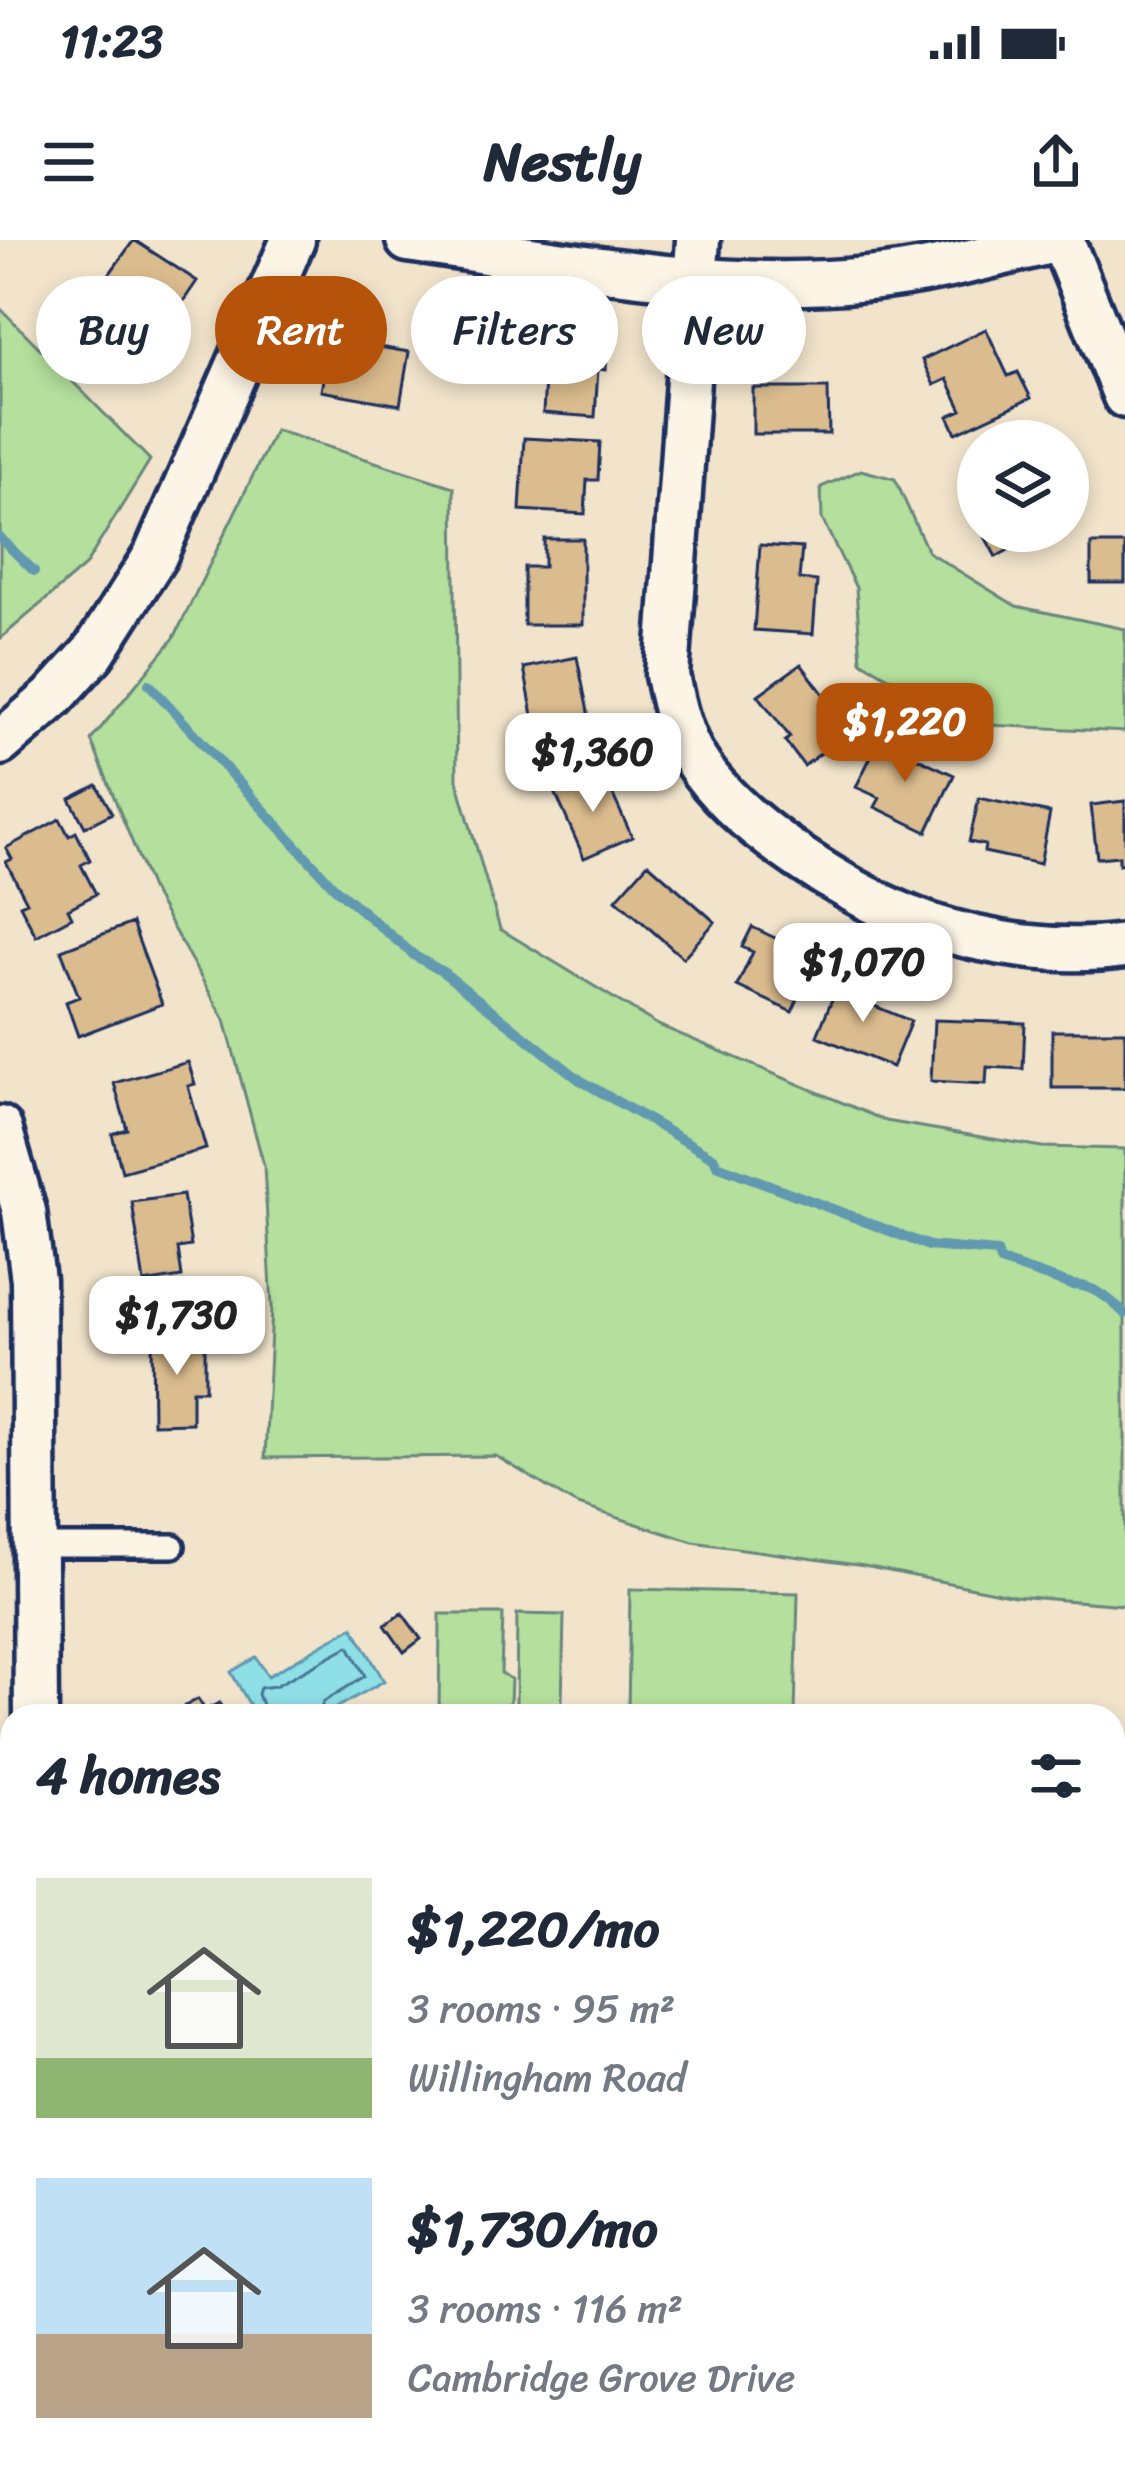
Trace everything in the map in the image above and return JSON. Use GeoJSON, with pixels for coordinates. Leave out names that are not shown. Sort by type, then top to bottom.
{"type":"FeatureCollection","features":[{"type":"Feature","properties":{"kind":"street"},"geometry":{"type":"LineString","coordinates":[[6,736],[53,697],[93,653],[155,556],[293,240]]}},
{"type":"Feature","properties":{"kind":"street"},"geometry":{"type":"LineString","coordinates":[[408,240],[696,259],[797,283],[929,271],[1060,240],[1125,396]]}},
{"type":"Feature","properties":{"kind":"street"},"geometry":{"type":"LineString","coordinates":[[696,259],[667,675],[676,718],[695,760],[725,800],[761,831],[827,875],[923,923],[1047,950],[1125,946]]}},
{"type":"Feature","properties":{"kind":"street"},"geometry":{"type":"LineString","coordinates":[[0,1128],[24,1210],[33,1280],[36,1704]]}},
{"type":"Feature","properties":{"kind":"lane"},"geometry":{"type":"LineString","coordinates":[[36,1546],[173,1546]]}},
{"type":"Feature","properties":{"kind":"green space"},"geometry":{"type":"Polygon","coordinates":[[[0,308],[36,344],[36,384],[75,384],[150,460],[85,566],[0,639],[0,308]]]}},
{"type":"Feature","properties":{"kind":"green space"},"geometry":{"type":"Polygon","coordinates":[[[275,430],[454,487],[457,780],[500,929],[658,1025],[886,1121],[1042,1147],[1125,1149],[1125,1605],[1014,1596],[864,1566],[693,1542],[575,1504],[496,1456],[265,1458],[272,1307],[264,1166],[225,1020],[152,891],[91,740],[174,638],[275,430]]]}},
{"type":"Feature","properties":{"kind":"green space"},"geometry":{"type":"Polygon","coordinates":[[[861,470],[895,479],[928,552],[1016,606],[1125,629],[1125,732],[970,724],[861,661],[856,588],[822,519],[821,487],[861,470]]]}},
{"type":"Feature","properties":{"kind":"green space"},"geometry":{"type":"Polygon","coordinates":[[[630,1589],[798,1593],[795,1704],[628,1704],[630,1589]]]}},
{"type":"Feature","properties":{"kind":"green space"},"geometry":{"type":"Polygon","coordinates":[[[440,1614],[503,1614],[501,1673],[511,1679],[510,1702],[439,1704],[440,1614]]]}},
{"type":"Feature","properties":{"kind":"green space"},"geometry":{"type":"Polygon","coordinates":[[[517,1614],[564,1615],[562,1704],[516,1704],[517,1614]]]}},
{"type":"Feature","properties":{"kind":"water"},"geometry":{"type":"Polygon","coordinates":[[[353,1627],[384,1681],[343,1704],[249,1704],[231,1672],[256,1657],[268,1676],[353,1627]]]}},
{"type":"Feature","properties":{"kind":"building"},"geometry":{"type":"Polygon","coordinates":[[[134,240],[189,276],[108,276],[134,240]]]}},
{"type":"Feature","properties":{"kind":"building"},"geometry":{"type":"Polygon","coordinates":[[[986,329],[1008,376],[1018,372],[1031,398],[984,420],[957,420],[956,433],[948,416],[962,410],[947,379],[934,385],[922,360],[986,329]]]}},
{"type":"Feature","properties":{"kind":"building"},"geometry":{"type":"Polygon","coordinates":[[[387,348],[409,352],[400,405],[321,391],[322,384],[387,384],[387,348]]]}},
{"type":"Feature","properties":{"kind":"building"},"geometry":{"type":"Polygon","coordinates":[[[545,384],[597,384],[595,417],[543,413],[545,384]]]}},
{"type":"Feature","properties":{"kind":"building"},"geometry":{"type":"Polygon","coordinates":[[[753,388],[828,388],[829,434],[753,434],[753,388]]]}},
{"type":"Feature","properties":{"kind":"building"},"geometry":{"type":"Polygon","coordinates":[[[524,438],[600,442],[598,480],[587,480],[585,514],[520,510],[524,438]]]}},
{"type":"Feature","properties":{"kind":"building"},"geometry":{"type":"Polygon","coordinates":[[[544,539],[583,539],[583,625],[524,625],[524,567],[544,567],[544,539]]]}},
{"type":"Feature","properties":{"kind":"building"},"geometry":{"type":"Polygon","coordinates":[[[1091,544],[1125,544],[1125,583],[1091,583],[1091,544]]]}},
{"type":"Feature","properties":{"kind":"building"},"geometry":{"type":"Polygon","coordinates":[[[760,545],[802,548],[799,579],[817,581],[813,634],[754,630],[760,545]]]}},
{"type":"Feature","properties":{"kind":"building"},"geometry":{"type":"Polygon","coordinates":[[[577,657],[593,737],[539,747],[524,668],[577,657]]]}},
{"type":"Feature","properties":{"kind":"building"},"geometry":{"type":"Polygon","coordinates":[[[801,664],[851,731],[804,766],[785,741],[790,737],[758,695],[801,664]]]}},
{"type":"Feature","properties":{"kind":"building"},"geometry":{"type":"Polygon","coordinates":[[[879,740],[954,775],[927,832],[875,807],[880,798],[856,787],[879,740]]]}},
{"type":"Feature","properties":{"kind":"building"},"geometry":{"type":"Polygon","coordinates":[[[602,771],[632,837],[584,858],[555,792],[602,771]]]}},
{"type":"Feature","properties":{"kind":"building"},"geometry":{"type":"Polygon","coordinates":[[[97,785],[112,813],[85,827],[70,799],[97,785]]]}},
{"type":"Feature","properties":{"kind":"building"},"geometry":{"type":"Polygon","coordinates":[[[979,798],[1050,813],[1040,864],[984,852],[985,845],[969,842],[979,798]]]}},
{"type":"Feature","properties":{"kind":"building"},"geometry":{"type":"Polygon","coordinates":[[[1125,801],[1125,863],[1119,864],[1119,856],[1097,858],[1091,805],[1125,801]]]}},
{"type":"Feature","properties":{"kind":"building"},"geometry":{"type":"Polygon","coordinates":[[[60,819],[69,836],[76,832],[90,860],[81,865],[96,894],[68,909],[72,917],[36,936],[20,905],[27,902],[6,862],[12,859],[6,848],[60,819]]]}},
{"type":"Feature","properties":{"kind":"building"},"geometry":{"type":"Polygon","coordinates":[[[648,863],[715,922],[683,958],[616,899],[648,863]]]}},
{"type":"Feature","properties":{"kind":"building"},"geometry":{"type":"Polygon","coordinates":[[[132,923],[162,1004],[78,1036],[66,1002],[79,997],[61,950],[132,923]]]}},
{"type":"Feature","properties":{"kind":"building"},"geometry":{"type":"Polygon","coordinates":[[[752,927],[817,958],[792,1012],[737,986],[753,952],[742,947],[752,927]]]}},
{"type":"Feature","properties":{"kind":"building"},"geometry":{"type":"Polygon","coordinates":[[[841,977],[867,987],[862,1001],[911,1021],[892,1067],[817,1036],[841,977]]]}},
{"type":"Feature","properties":{"kind":"building"},"geometry":{"type":"Polygon","coordinates":[[[934,1020],[1025,1023],[1023,1069],[987,1067],[986,1084],[931,1081],[934,1020]]]}},
{"type":"Feature","properties":{"kind":"building"},"geometry":{"type":"Polygon","coordinates":[[[1052,1031],[1125,1031],[1125,1088],[1052,1088],[1052,1031]]]}},
{"type":"Feature","properties":{"kind":"building"},"geometry":{"type":"Polygon","coordinates":[[[188,1062],[195,1084],[188,1086],[206,1149],[122,1172],[112,1134],[127,1129],[114,1083],[188,1062]]]}},
{"type":"Feature","properties":{"kind":"building"},"geometry":{"type":"Polygon","coordinates":[[[183,1195],[191,1246],[178,1248],[182,1277],[144,1283],[132,1202],[183,1195]]]}},
{"type":"Feature","properties":{"kind":"building"},"geometry":{"type":"Polygon","coordinates":[[[205,1337],[205,1390],[192,1390],[192,1423],[153,1424],[152,1338],[205,1337]]]}},
{"type":"Feature","properties":{"kind":"building"},"geometry":{"type":"Polygon","coordinates":[[[402,1613],[421,1639],[404,1652],[385,1625],[402,1613]]]}},
{"type":"Feature","properties":{"kind":"waterway"},"geometry":{"type":"LineString","coordinates":[[0,538],[34,571]]}},
{"type":"Feature","properties":{"kind":"waterway"},"geometry":{"type":"LineString","coordinates":[[149,684],[334,887],[415,956],[443,972],[580,1080],[714,1158],[717,1165],[929,1246],[997,1252],[1000,1261],[1094,1290],[1125,1314]]}}]}
